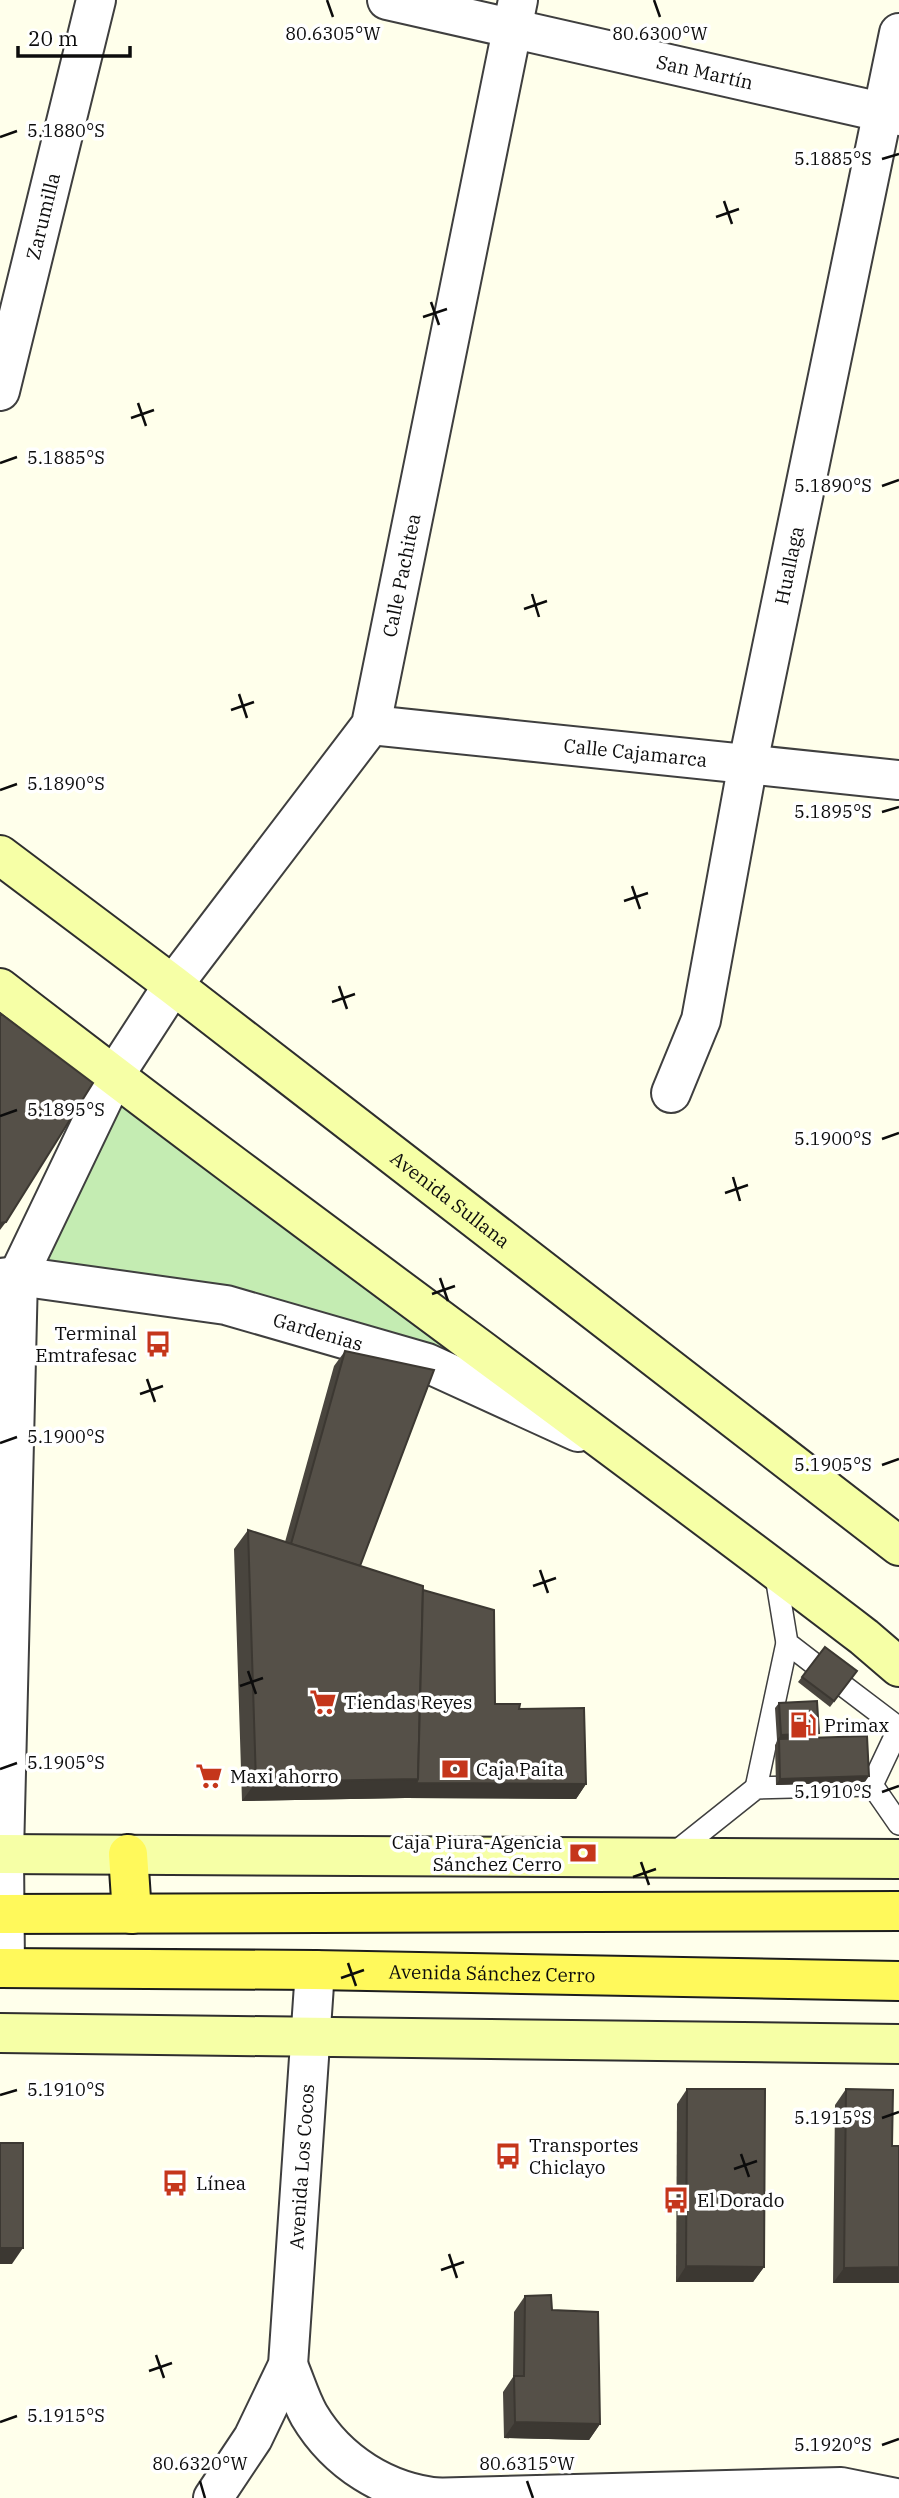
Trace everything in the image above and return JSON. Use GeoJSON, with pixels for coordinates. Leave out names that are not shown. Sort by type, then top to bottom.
{"type":"FeatureCollection","features":[{"type":"Feature","properties":{"kind":"main road","name":"Avenida Sullana"},"geometry":{"type":"LineString","coordinates":[[0,855],[173,985],[899,1546]]}},
{"type":"Feature","properties":{"kind":"main road"},"geometry":{"type":"LineString","coordinates":[[0,988],[114,1076],[618,1450],[899,1667]]}},
{"type":"Feature","properties":{"kind":"main road"},"geometry":{"type":"LineString","coordinates":[[2,1854],[899,1859]]}},
{"type":"Feature","properties":{"kind":"main road"},"geometry":{"type":"LineString","coordinates":[[128,1854],[132,1914]]}},
{"type":"Feature","properties":{"kind":"main road"},"geometry":{"type":"LineString","coordinates":[[2,1914],[899,1911]]}},
{"type":"Feature","properties":{"kind":"main road","name":"Avenida Sánchez Cerro"},"geometry":{"type":"LineString","coordinates":[[3,1968],[316,1970],[899,1981]]}},
{"type":"Feature","properties":{"kind":"main road"},"geometry":{"type":"LineString","coordinates":[[0,2033],[899,2044]]}},
{"type":"Feature","properties":{"kind":"street","name":"Zarumilla"},"geometry":{"type":"LineString","coordinates":[[0,391],[96,0]]}},
{"type":"Feature","properties":{"kind":"street","name":"San Martín"},"geometry":{"type":"LineString","coordinates":[[387,0],[515,14],[890,114]]}},
{"type":"Feature","properties":{"kind":"street","name":"Calle Pachitea"},"geometry":{"type":"LineString","coordinates":[[9,1277],[114,1076],[173,985],[371,725],[515,14]]}},
{"type":"Feature","properties":{"kind":"street","name":"Huallaga"},"geometry":{"type":"LineString","coordinates":[[671,1093],[701,1020],[748,763],[890,114],[899,33]]}},
{"type":"Feature","properties":{"kind":"street","name":"Calle Cajamarca"},"geometry":{"type":"LineString","coordinates":[[371,725],[899,780]]}},
{"type":"Feature","properties":{"kind":"street","name":"Gardenias"},"geometry":{"type":"LineString","coordinates":[[9,1277],[226,1305],[427,1363],[618,1450]]}},
{"type":"Feature","properties":{"kind":"street"},"geometry":{"type":"LineString","coordinates":[[3,1968],[9,1277]]}},
{"type":"Feature","properties":{"kind":"street","name":"Avenida Los Cocos"},"geometry":{"type":"LineString","coordinates":[[213,2498],[253,2438],[288,2365],[316,1970]]}},
{"type":"Feature","properties":{"kind":"street","name":"Avenida Los Cocos"},"geometry":{"type":"LineString","coordinates":[[288,2365],[309,2414],[339,2455],[381,2483],[432,2498],[841,2487],[896,2498]]}},
{"type":"Feature","properties":{"kind":"lane"},"geometry":{"type":"LineString","coordinates":[[756,1788],[787,1643],[774,1568]]}},
{"type":"Feature","properties":{"kind":"lane"},"geometry":{"type":"LineString","coordinates":[[787,1643],[813,1663]]}},
{"type":"Feature","properties":{"kind":"lane"},"geometry":{"type":"LineString","coordinates":[[845,1687],[899,1728],[872,1785]]}},
{"type":"Feature","properties":{"kind":"lane"},"geometry":{"type":"LineString","coordinates":[[669,1857],[756,1788],[872,1785]]}},
{"type":"Feature","properties":{"kind":"lane"},"geometry":{"type":"LineString","coordinates":[[872,1785],[899,1824]]}},
{"type":"Feature","properties":{"kind":"green space"},"geometry":{"type":"Polygon","coordinates":[[[114,1076],[618,1450],[427,1363],[18,1276],[114,1076]]]}},
{"type":"Feature","properties":{"kind":"building"},"geometry":{"type":"Polygon","coordinates":[[[0,1013],[93,1083],[6,1222],[0,1223],[0,1013]]]}},
{"type":"Feature","properties":{"kind":"building"},"geometry":{"type":"Polygon","coordinates":[[[345,1351],[434,1370],[360,1566],[291,1544],[345,1351]]]}},
{"type":"Feature","properties":{"kind":"building","name":"Tiendas Reyes"},"geometry":{"type":"Polygon","coordinates":[[[248,1530],[423,1586],[418,1779],[256,1782],[248,1530]]]}},
{"type":"Feature","properties":{"kind":"building"},"geometry":{"type":"Polygon","coordinates":[[[423,1590],[494,1610],[495,1704],[520,1704],[519,1709],[584,1708],[586,1784],[416,1783],[423,1590]]]}},
{"type":"Feature","properties":{"kind":"building"},"geometry":{"type":"Polygon","coordinates":[[[825,1647],[857,1671],[834,1701],[802,1677],[825,1647]]]}},
{"type":"Feature","properties":{"kind":"building"},"geometry":{"type":"Polygon","coordinates":[[[817,1701],[819,1733],[781,1735],[779,1703],[817,1701]]]}},
{"type":"Feature","properties":{"kind":"building"},"geometry":{"type":"Polygon","coordinates":[[[867,1736],[869,1776],[780,1779],[779,1739],[867,1736]]]}},
{"type":"Feature","properties":{"kind":"building"},"geometry":{"type":"Polygon","coordinates":[[[687,2089],[765,2089],[764,2267],[686,2266],[687,2089]]]}},
{"type":"Feature","properties":{"kind":"building"},"geometry":{"type":"Polygon","coordinates":[[[846,2089],[893,2090],[892,2146],[899,2146],[899,2267],[844,2268],[846,2089]]]}},
{"type":"Feature","properties":{"kind":"building"},"geometry":{"type":"Polygon","coordinates":[[[0,2143],[23,2143],[23,2248],[0,2248],[0,2143]]]}},
{"type":"Feature","properties":{"kind":"building"},"geometry":{"type":"Polygon","coordinates":[[[551,2295],[552,2310],[598,2312],[600,2424],[515,2422],[514,2376],[524,2376],[525,2296],[551,2295]]]}},
{"type":"Feature","properties":{"kind":"place","name":"Terminal Emtrafesac"},"geometry":{"type":"Point","coordinates":[158,1344]}},
{"type":"Feature","properties":{"kind":"place","name":"Tiendas Reyes"},"geometry":{"type":"Point","coordinates":[323,1702]}},
{"type":"Feature","properties":{"kind":"place","name":"Primax"},"geometry":{"type":"Point","coordinates":[803,1725]}},
{"type":"Feature","properties":{"kind":"place","name":"Caja Paita"},"geometry":{"type":"Point","coordinates":[455,1769]}},
{"type":"Feature","properties":{"kind":"place","name":"Maxi ahorro"},"geometry":{"type":"Point","coordinates":[209,1776]}},
{"type":"Feature","properties":{"kind":"place","name":"Caja Piura-Agencia Sánchez Cerro"},"geometry":{"type":"Point","coordinates":[583,1853]}},
{"type":"Feature","properties":{"kind":"place","name":"Transportes Chiclayo"},"geometry":{"type":"Point","coordinates":[508,2156]}},
{"type":"Feature","properties":{"kind":"place","name":"Línea"},"geometry":{"type":"Point","coordinates":[175,2183]}},
{"type":"Feature","properties":{"kind":"place","name":"El Dorado"},"geometry":{"type":"Point","coordinates":[676,2200]}}]}
